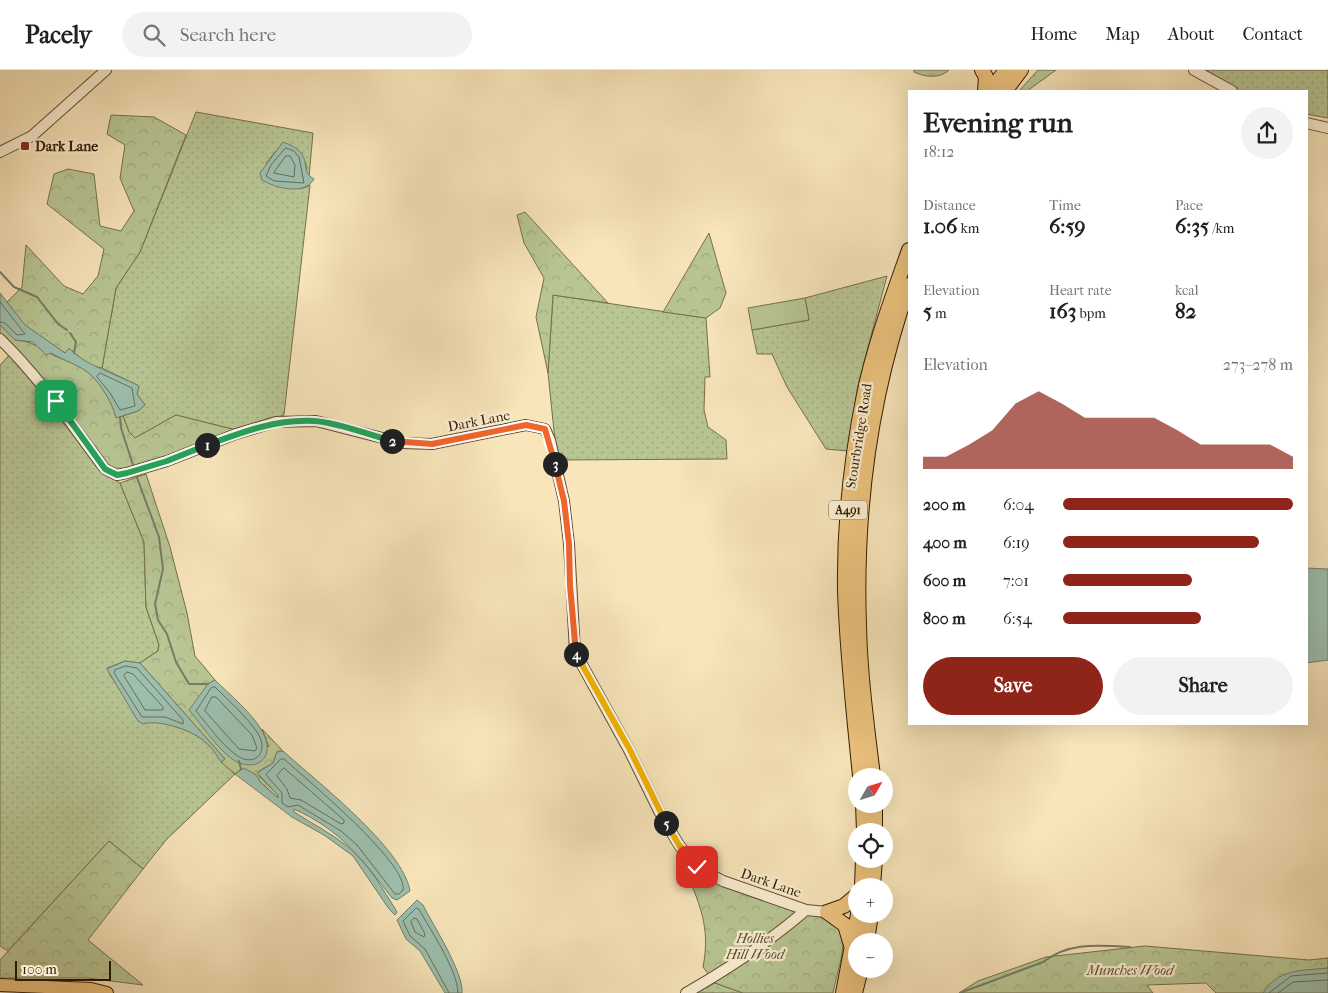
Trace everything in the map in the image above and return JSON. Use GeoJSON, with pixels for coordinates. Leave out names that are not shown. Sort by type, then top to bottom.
{"type":"FeatureCollection","features":[{"type":"Feature","properties":{"kind":"highway"},"geometry":{"type":"LineString","coordinates":[[982,70],[986,78],[985,90]]}},
{"type":"Feature","properties":{"kind":"highway"},"geometry":{"type":"LineString","coordinates":[[992,70],[998,70]]}},
{"type":"Feature","properties":{"kind":"highway"},"geometry":{"type":"LineString","coordinates":[[991,90],[1006,70]]}},
{"type":"Feature","properties":{"kind":"highway"},"geometry":{"type":"LineString","coordinates":[[1006,90],[1021,70]]}},
{"type":"Feature","properties":{"kind":"highway","name":"Stourbridge Road"},"geometry":{"type":"LineString","coordinates":[[859,768],[851,689],[845,591],[846,532],[851,476],[864,393],[884,320],[908,253]]}},
{"type":"Feature","properties":{"kind":"highway","name":"Stourbridge Road"},"geometry":{"type":"LineString","coordinates":[[872,768],[859,624],[861,515],[867,453],[877,400],[887,357],[908,288]]}},
{"type":"Feature","properties":{"kind":"highway"},"geometry":{"type":"LineString","coordinates":[[827,912],[848,903]]}},
{"type":"Feature","properties":{"kind":"highway"},"geometry":{"type":"LineString","coordinates":[[827,912],[845,925],[848,936]]}},
{"type":"Feature","properties":{"kind":"highway"},"geometry":{"type":"LineString","coordinates":[[843,993],[848,969]]}},
{"type":"Feature","properties":{"kind":"highway"},"geometry":{"type":"LineString","coordinates":[[855,993],[859,978]]}},
{"type":"Feature","properties":{"kind":"main road"},"geometry":{"type":"LineString","coordinates":[[0,985],[91,989],[107,993]]}},
{"type":"Feature","properties":{"kind":"street"},"geometry":{"type":"LineString","coordinates":[[0,152],[32,136],[106,70]]}},
{"type":"Feature","properties":{"kind":"street"},"geometry":{"type":"LineString","coordinates":[[1194,70],[1230,90]]}},
{"type":"Feature","properties":{"kind":"street"},"geometry":{"type":"LineString","coordinates":[[1308,123],[1328,128]]}},
{"type":"Feature","properties":{"kind":"street","name":"Dark Lane"},"geometry":{"type":"LineString","coordinates":[[0,339],[30,369],[56,401],[105,469],[117,475],[167,461],[236,434],[276,422],[316,421],[402,443],[432,444],[526,425],[545,429],[550,440],[564,501],[569,544],[575,652],[630,750],[660,813],[679,845],[697,867],[723,881],[806,910],[827,912]]}},
{"type":"Feature","properties":{"kind":"street"},"geometry":{"type":"LineString","coordinates":[[686,993],[727,969],[786,928],[806,910]]}},
{"type":"Feature","properties":{"kind":"green space"},"geometry":{"type":"Polygon","coordinates":[[[914,70],[949,70],[941,75],[927,76],[918,74],[914,70]]]}},
{"type":"Feature","properties":{"kind":"green space"},"geometry":{"type":"Polygon","coordinates":[[[1038,70],[1056,70],[1028,90],[1020,90],[1038,70]]]}},
{"type":"Feature","properties":{"kind":"green space"},"geometry":{"type":"Polygon","coordinates":[[[1201,70],[1328,70],[1328,118],[1308,114],[1308,90],[1232,90],[1201,70]]]}},
{"type":"Feature","properties":{"kind":"green space"},"geometry":{"type":"Polygon","coordinates":[[[196,112],[313,133],[309,177],[306,173],[306,163],[277,150],[266,163],[301,189],[310,185],[284,415],[236,430],[176,415],[135,438],[129,432],[123,416],[138,411],[145,405],[137,394],[139,386],[102,368],[116,288],[140,252],[196,112]]]}},
{"type":"Feature","properties":{"kind":"green space"},"geometry":{"type":"Polygon","coordinates":[[[111,115],[154,117],[186,135],[140,252],[116,288],[102,368],[89,365],[70,349],[65,353],[24,325],[7,302],[22,287],[26,245],[64,286],[83,294],[98,276],[104,249],[47,204],[54,174],[68,169],[94,174],[100,226],[121,231],[134,211],[120,178],[125,145],[107,134],[111,115]]]}},
{"type":"Feature","properties":{"kind":"green space"},"geometry":{"type":"Polygon","coordinates":[[[525,212],[608,303],[553,295],[548,373],[536,317],[544,278],[524,243],[517,215],[525,212]]]}},
{"type":"Feature","properties":{"kind":"green space"},"geometry":{"type":"Polygon","coordinates":[[[709,233],[726,293],[720,308],[706,318],[663,312],[709,233]]]}},
{"type":"Feature","properties":{"kind":"green space"},"geometry":{"type":"Polygon","coordinates":[[[887,276],[858,385],[848,451],[826,449],[787,387],[772,354],[757,354],[752,330],[809,320],[805,298],[887,276]]]}},
{"type":"Feature","properties":{"kind":"green space"},"geometry":{"type":"Polygon","coordinates":[[[553,295],[706,318],[710,377],[705,377],[704,410],[708,427],[726,440],[727,459],[557,460],[548,373],[553,295]]]}},
{"type":"Feature","properties":{"kind":"green space"},"geometry":{"type":"Polygon","coordinates":[[[805,298],[809,320],[752,330],[748,308],[805,298]]]}},
{"type":"Feature","properties":{"kind":"green space"},"geometry":{"type":"Polygon","coordinates":[[[0,323],[15,340],[35,345],[78,365],[90,374],[104,391],[116,418],[123,416],[129,432],[135,438],[176,415],[236,430],[148,463],[117,471],[108,467],[0,336],[0,323]]]}},
{"type":"Feature","properties":{"kind":"green space"},"geometry":{"type":"Polygon","coordinates":[[[11,353],[27,370],[104,474],[120,483],[144,542],[146,607],[159,645],[158,651],[140,663],[125,661],[107,668],[110,675],[143,723],[157,722],[166,724],[197,736],[235,774],[166,840],[143,869],[109,841],[8,951],[0,946],[0,365],[11,353]]]}},
{"type":"Feature","properties":{"kind":"green space"},"geometry":{"type":"Polygon","coordinates":[[[146,474],[170,547],[187,613],[195,656],[215,680],[208,684],[269,747],[262,729],[283,751],[277,752],[273,763],[259,771],[259,776],[278,795],[278,798],[261,783],[256,775],[241,769],[235,774],[221,762],[225,759],[140,663],[158,651],[159,645],[146,607],[144,542],[120,483],[146,474]]]}},
{"type":"Feature","properties":{"kind":"green space"},"geometry":{"type":"Polygon","coordinates":[[[109,841],[143,869],[88,940],[143,985],[87,978],[0,978],[0,960],[109,841]]]}},
{"type":"Feature","properties":{"kind":"green space","name":"Hollies Hill Wood"},"geometry":{"type":"Polygon","coordinates":[[[683,865],[720,883],[759,898],[818,916],[838,920],[843,937],[843,947],[833,993],[743,993],[715,983],[703,967],[706,939],[702,914],[683,865]]]}},
{"type":"Feature","properties":{"kind":"green space","name":"Munches Wood"},"geometry":{"type":"Polygon","coordinates":[[[1145,946],[1309,960],[1328,958],[1328,968],[1283,979],[1263,993],[1216,993],[1206,983],[1147,985],[1153,993],[959,993],[978,981],[1046,957],[1145,946]]]}},
{"type":"Feature","properties":{"kind":"green space"},"geometry":{"type":"Polygon","coordinates":[[[715,983],[743,993],[696,993],[715,983]]]}},
{"type":"Feature","properties":{"kind":"water"},"geometry":{"type":"Polygon","coordinates":[[[283,142],[300,152],[309,175],[314,179],[304,187],[297,189],[282,188],[262,180],[260,173],[283,142]]]}},
{"type":"Feature","properties":{"kind":"water"},"geometry":{"type":"Polygon","coordinates":[[[0,293],[25,325],[65,353],[69,348],[92,365],[139,386],[137,394],[145,405],[138,411],[116,418],[104,391],[89,373],[51,353],[46,355],[33,342],[15,340],[0,325],[0,293]]]}},
{"type":"Feature","properties":{"kind":"water"},"geometry":{"type":"Polygon","coordinates":[[[1308,568],[1328,569],[1328,660],[1308,663],[1308,568]]]}},
{"type":"Feature","properties":{"kind":"water"},"geometry":{"type":"Polygon","coordinates":[[[125,661],[140,663],[225,759],[221,762],[208,745],[198,736],[174,726],[157,723],[143,724],[138,721],[107,669],[125,661]]]}},
{"type":"Feature","properties":{"kind":"water"},"geometry":{"type":"Polygon","coordinates":[[[215,680],[247,711],[262,731],[267,749],[261,761],[248,765],[232,759],[215,742],[189,710],[208,684],[215,680]]]}},
{"type":"Feature","properties":{"kind":"water"},"geometry":{"type":"Polygon","coordinates":[[[283,751],[336,797],[392,855],[404,874],[410,891],[397,900],[392,898],[355,853],[381,885],[397,912],[395,915],[353,856],[324,835],[292,817],[235,774],[244,768],[256,775],[261,783],[278,798],[278,795],[257,773],[273,763],[277,752],[283,751]],[[294,809],[294,812],[355,853],[338,836],[294,809]]]}},
{"type":"Feature","properties":{"kind":"water"},"geometry":{"type":"Polygon","coordinates":[[[417,900],[423,905],[447,949],[458,974],[462,993],[445,993],[420,951],[406,939],[397,920],[417,900]]]}},
{"type":"Feature","properties":{"kind":"water"},"geometry":{"type":"Polygon","coordinates":[[[1328,968],[1328,993],[1263,993],[1276,979],[1284,975],[1292,972],[1328,968]]]}},
{"type":"Feature","properties":{"kind":"waterway"},"geometry":{"type":"LineString","coordinates":[[0,272],[14,287],[37,297],[58,324],[67,330]]}},
{"type":"Feature","properties":{"kind":"waterway"},"geometry":{"type":"LineString","coordinates":[[70,333],[76,342],[74,353]]}},
{"type":"Feature","properties":{"kind":"waterway"},"geometry":{"type":"LineString","coordinates":[[120,417],[121,428],[134,468]]}},
{"type":"Feature","properties":{"kind":"waterway"},"geometry":{"type":"LineString","coordinates":[[136,475],[159,537],[163,569],[155,604],[158,620],[167,634],[176,662],[189,684],[208,684]]}},
{"type":"Feature","properties":{"kind":"waterway"},"geometry":{"type":"LineString","coordinates":[[239,761],[241,769]]}},
{"type":"Feature","properties":{"kind":"waterway"},"geometry":{"type":"LineString","coordinates":[[960,993],[1043,962],[1063,951],[1074,948],[1084,946],[1130,947]]}},
{"type":"Feature","properties":{"kind":"place","name":"Dark Lane"},"geometry":{"type":"Point","coordinates":[25,146]}},
{"type":"Feature","properties":{"kind":"route"},"geometry":{"type":"LineString","coordinates":[[56,401],[105,469],[117,475],[167,461],[236,434],[276,422],[316,421],[402,443],[432,444],[526,425],[545,429],[550,440],[564,501],[569,544],[575,652],[630,750],[660,813],[679,845],[697,867]]}}]}
